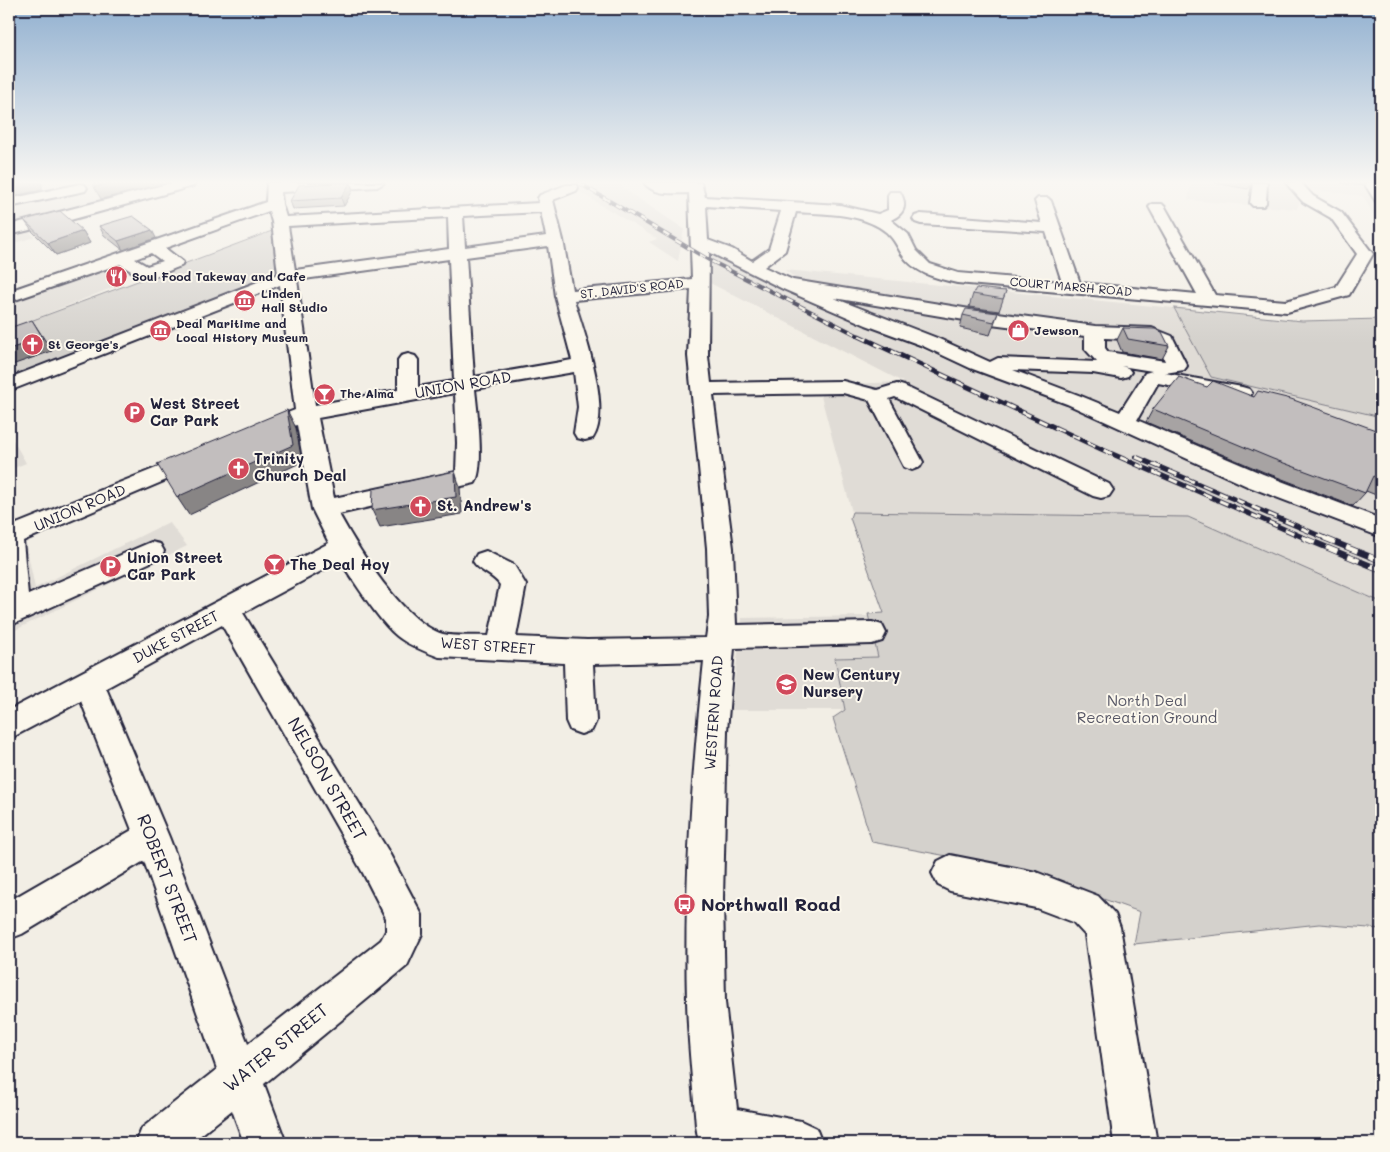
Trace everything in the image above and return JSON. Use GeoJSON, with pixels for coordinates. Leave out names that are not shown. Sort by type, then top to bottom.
{"type":"FeatureCollection","features":[{"type":"Feature","properties":{"kind":"street"},"geometry":{"type":"LineString","coordinates":[[9,297],[176,237]]}},
{"type":"Feature","properties":{"kind":"street","name":"WEST STREET"},"geometry":{"type":"LineString","coordinates":[[282,237],[306,413],[324,509],[344,548],[380,597],[407,628],[439,645],[578,652],[872,633]]}},
{"type":"Feature","properties":{"kind":"street"},"geometry":{"type":"LineString","coordinates":[[324,509],[467,477],[468,443],[463,385],[456,237]]}},
{"type":"Feature","properties":{"kind":"street"},"geometry":{"type":"LineString","coordinates":[[554,237],[564,296],[583,364],[589,407],[585,433]]}},
{"type":"Feature","properties":{"kind":"street","name":"WESTERN ROAD"},"geometry":{"type":"LineString","coordinates":[[700,237],[698,356],[720,548],[722,617],[712,731],[705,898],[706,1002],[719,1134]]}},
{"type":"Feature","properties":{"kind":"street"},"geometry":{"type":"LineString","coordinates":[[752,268],[777,251],[781,237]]}},
{"type":"Feature","properties":{"kind":"street","name":"COURT MARSH ROAD"},"geometry":{"type":"LineString","coordinates":[[902,237],[909,252],[924,268],[957,278],[1287,307],[1343,291],[1365,254],[1352,237]]}},
{"type":"Feature","properties":{"kind":"street"},"geometry":{"type":"LineString","coordinates":[[1055,237],[1072,287]]}},
{"type":"Feature","properties":{"kind":"street"},"geometry":{"type":"LineString","coordinates":[[1174,237],[1209,300]]}},
{"type":"Feature","properties":{"kind":"street"},"geometry":{"type":"LineString","coordinates":[[9,385],[288,276],[555,240]]}},
{"type":"Feature","properties":{"kind":"street"},"geometry":{"type":"LineString","coordinates":[[700,243],[726,253],[752,268],[789,285],[873,321],[930,342],[977,364],[1074,400],[1255,480],[1381,528]]}},
{"type":"Feature","properties":{"kind":"street"},"geometry":{"type":"LineString","coordinates":[[121,257],[145,273],[175,262],[152,246]]}},
{"type":"Feature","properties":{"kind":"street","name":"ST. DAVID'S ROAD"},"geometry":{"type":"LineString","coordinates":[[564,296],[700,282]]}},
{"type":"Feature","properties":{"kind":"street"},"geometry":{"type":"LineString","coordinates":[[789,285],[835,292],[857,309],[901,321],[910,321],[919,306],[1095,332]]}},
{"type":"Feature","properties":{"kind":"street","name":"UNION ROAD"},"geometry":{"type":"LineString","coordinates":[[270,428],[306,413],[583,364]]}},
{"type":"Feature","properties":{"kind":"street"},"geometry":{"type":"LineString","coordinates":[[977,364],[1093,367],[1228,390],[1262,398]]}},
{"type":"Feature","properties":{"kind":"street"},"geometry":{"type":"LineString","coordinates":[[1124,422],[1152,377]]}},
{"type":"Feature","properties":{"kind":"street"},"geometry":{"type":"LineString","coordinates":[[701,389],[843,387],[876,396],[912,462]]}},
{"type":"Feature","properties":{"kind":"street","name":"UNION ROAD"},"geometry":{"type":"LineString","coordinates":[[9,537],[216,451]]}},
{"type":"Feature","properties":{"kind":"street"},"geometry":{"type":"LineString","coordinates":[[9,537],[12,614],[151,551]]}},
{"type":"Feature","properties":{"kind":"street","name":"DUKE STREET"},"geometry":{"type":"LineString","coordinates":[[9,725],[344,548]]}},
{"type":"Feature","properties":{"kind":"street"},"geometry":{"type":"LineString","coordinates":[[480,557],[505,572],[514,585],[500,648]]}},
{"type":"Feature","properties":{"kind":"street","name":"NELSON STREET"},"geometry":{"type":"LineString","coordinates":[[227,610],[374,860],[404,915],[404,934],[394,953]]}},
{"type":"Feature","properties":{"kind":"street"},"geometry":{"type":"LineString","coordinates":[[578,652],[581,721]]}},
{"type":"Feature","properties":{"kind":"street","name":"ROBERT STREET"},"geometry":{"type":"LineString","coordinates":[[89,682],[152,837],[242,1076],[265,1143]]}},
{"type":"Feature","properties":{"kind":"street"},"geometry":{"type":"LineString","coordinates":[[9,921],[152,837]]}},
{"type":"Feature","properties":{"kind":"street"},"geometry":{"type":"LineString","coordinates":[[950,873],[1036,890],[1085,909],[1102,927],[1136,1143]]}},
{"type":"Feature","properties":{"kind":"street","name":"WATER STREET"},"geometry":{"type":"LineString","coordinates":[[157,1143],[394,953]]}},
{"type":"Feature","properties":{"kind":"street"},"geometry":{"type":"LineString","coordinates":[[719,1134],[801,1143]]}},
{"type":"Feature","properties":{"kind":"lane"},"geometry":{"type":"LineString","coordinates":[[408,360],[408,395]]}},
{"type":"Feature","properties":{"kind":"lane"},"geometry":{"type":"LineString","coordinates":[[876,396],[897,390],[1101,490]]}},
{"type":"Feature","properties":{"kind":"shaded area"},"geometry":{"type":"Polygon","coordinates":[[[9,237],[34,237],[9,245],[9,237]]]}},
{"type":"Feature","properties":{"kind":"shaded area"},"geometry":{"type":"Polygon","coordinates":[[[653,237],[683,237],[678,261],[649,242],[657,239],[653,237]]]}},
{"type":"Feature","properties":{"kind":"shaded area"},"geometry":{"type":"Polygon","coordinates":[[[703,247],[793,293],[982,375],[875,317],[811,291],[785,270],[1174,308],[1211,377],[1381,417],[1381,602],[1188,517],[852,512],[818,385],[903,382],[706,281],[703,247]]]}},
{"type":"Feature","properties":{"kind":"shaded area"},"geometry":{"type":"Polygon","coordinates":[[[106,263],[124,283],[9,329],[9,286],[17,293],[106,263]]]}},
{"type":"Feature","properties":{"kind":"shaded area"},"geometry":{"type":"Polygon","coordinates":[[[9,433],[26,463],[9,470],[9,433]]]}},
{"type":"Feature","properties":{"kind":"shaded area","name":"Union Street Car Park"},"geometry":{"type":"Polygon","coordinates":[[[9,504],[24,535],[35,588],[169,522],[187,546],[9,633],[9,504]]]}},
{"type":"Feature","properties":{"kind":"shaded area","name":"New Century Nursery"},"geometry":{"type":"Polygon","coordinates":[[[869,616],[878,657],[835,658],[845,710],[731,710],[742,618],[869,616]]]}},
{"type":"Feature","properties":{"kind":"green space"},"geometry":{"type":"Polygon","coordinates":[[[257,237],[273,237],[281,274],[9,377],[9,329],[257,237]]]}},
{"type":"Feature","properties":{"kind":"green space"},"geometry":{"type":"Polygon","coordinates":[[[1174,308],[1302,321],[1381,319],[1381,417],[1211,377],[1174,308]]]}},
{"type":"Feature","properties":{"kind":"green space","name":"North Deal Recreation Ground"},"geometry":{"type":"Polygon","coordinates":[[[852,512],[1188,517],[1381,602],[1381,929],[1319,924],[1134,944],[1140,912],[1022,870],[872,842],[833,718],[845,710],[835,658],[878,657],[868,614],[884,613],[850,518],[852,512]]]}},
{"type":"Feature","properties":{"kind":"building"},"geometry":{"type":"Polygon","coordinates":[[[41,237],[66,237],[48,243],[41,237]]]}},
{"type":"Feature","properties":{"kind":"building"},"geometry":{"type":"Polygon","coordinates":[[[113,237],[131,237],[118,241],[113,237]]]}},
{"type":"Feature","properties":{"kind":"building"},"geometry":{"type":"Polygon","coordinates":[[[976,288],[1006,291],[1003,299],[973,294],[976,288]]]}},
{"type":"Feature","properties":{"kind":"building"},"geometry":{"type":"Polygon","coordinates":[[[966,309],[998,313],[994,322],[963,315],[966,309]]]}},
{"type":"Feature","properties":{"kind":"building"},"geometry":{"type":"Polygon","coordinates":[[[32,320],[43,338],[9,349],[9,328],[32,320]]]}},
{"type":"Feature","properties":{"kind":"building"},"geometry":{"type":"Polygon","coordinates":[[[1123,328],[1155,329],[1162,332],[1169,346],[1128,339],[1123,328]]]}},
{"type":"Feature","properties":{"kind":"building"},"geometry":{"type":"Polygon","coordinates":[[[1179,377],[1207,387],[1213,381],[1254,397],[1258,391],[1291,399],[1381,432],[1381,479],[1373,476],[1365,493],[1273,459],[1153,409],[1179,377]]]}},
{"type":"Feature","properties":{"kind":"building"},"geometry":{"type":"Polygon","coordinates":[[[287,410],[293,445],[177,497],[157,464],[287,410]]]}},
{"type":"Feature","properties":{"kind":"building"},"geometry":{"type":"Polygon","coordinates":[[[455,471],[456,497],[372,510],[373,489],[455,471]]]}},
{"type":"Feature","properties":{"kind":"railway"},"geometry":{"type":"LineString","coordinates":[[670,237],[709,260],[859,336]]}},
{"type":"Feature","properties":{"kind":"railway"},"geometry":{"type":"LineString","coordinates":[[859,336],[1101,449],[1307,539]]}},
{"type":"Feature","properties":{"kind":"railway"},"geometry":{"type":"LineString","coordinates":[[1136,457],[1327,539]]}},
{"type":"Feature","properties":{"kind":"railway"},"geometry":{"type":"LineString","coordinates":[[1304,538],[1381,570]]}},
{"type":"Feature","properties":{"kind":"railway"},"geometry":{"type":"LineString","coordinates":[[1324,538],[1381,561]]}},
{"type":"Feature","properties":{"kind":"place","name":"Soul Food Takeway and Cafe"},"geometry":{"type":"Point","coordinates":[116,277]}},
{"type":"Feature","properties":{"kind":"place","name":"Linden Hall Studio"},"geometry":{"type":"Point","coordinates":[245,301]}},
{"type":"Feature","properties":{"kind":"place","name":"Deal Maritime and Local History Museum"},"geometry":{"type":"Point","coordinates":[160,331]}},
{"type":"Feature","properties":{"kind":"place","name":"Jewson"},"geometry":{"type":"Point","coordinates":[1018,331]}},
{"type":"Feature","properties":{"kind":"place","name":"St George's"},"geometry":{"type":"Point","coordinates":[32,345]}},
{"type":"Feature","properties":{"kind":"place","name":"The Alma"},"geometry":{"type":"Point","coordinates":[324,394]}},
{"type":"Feature","properties":{"kind":"place","name":"West Street Car Park"},"geometry":{"type":"Point","coordinates":[134,413]}},
{"type":"Feature","properties":{"kind":"place","name":"Trinity Church Deal"},"geometry":{"type":"Point","coordinates":[238,468]}},
{"type":"Feature","properties":{"kind":"place","name":"St. Andrew's"},"geometry":{"type":"Point","coordinates":[421,506]}},
{"type":"Feature","properties":{"kind":"place","name":"The Deal Hoy"},"geometry":{"type":"Point","coordinates":[274,565]}},
{"type":"Feature","properties":{"kind":"place","name":"Union Street Car Park"},"geometry":{"type":"Point","coordinates":[111,567]}},
{"type":"Feature","properties":{"kind":"place","name":"New Century Nursery"},"geometry":{"type":"Point","coordinates":[787,684]}},
{"type":"Feature","properties":{"kind":"place","name":"Northwall Road"},"geometry":{"type":"Point","coordinates":[685,905]}}]}
